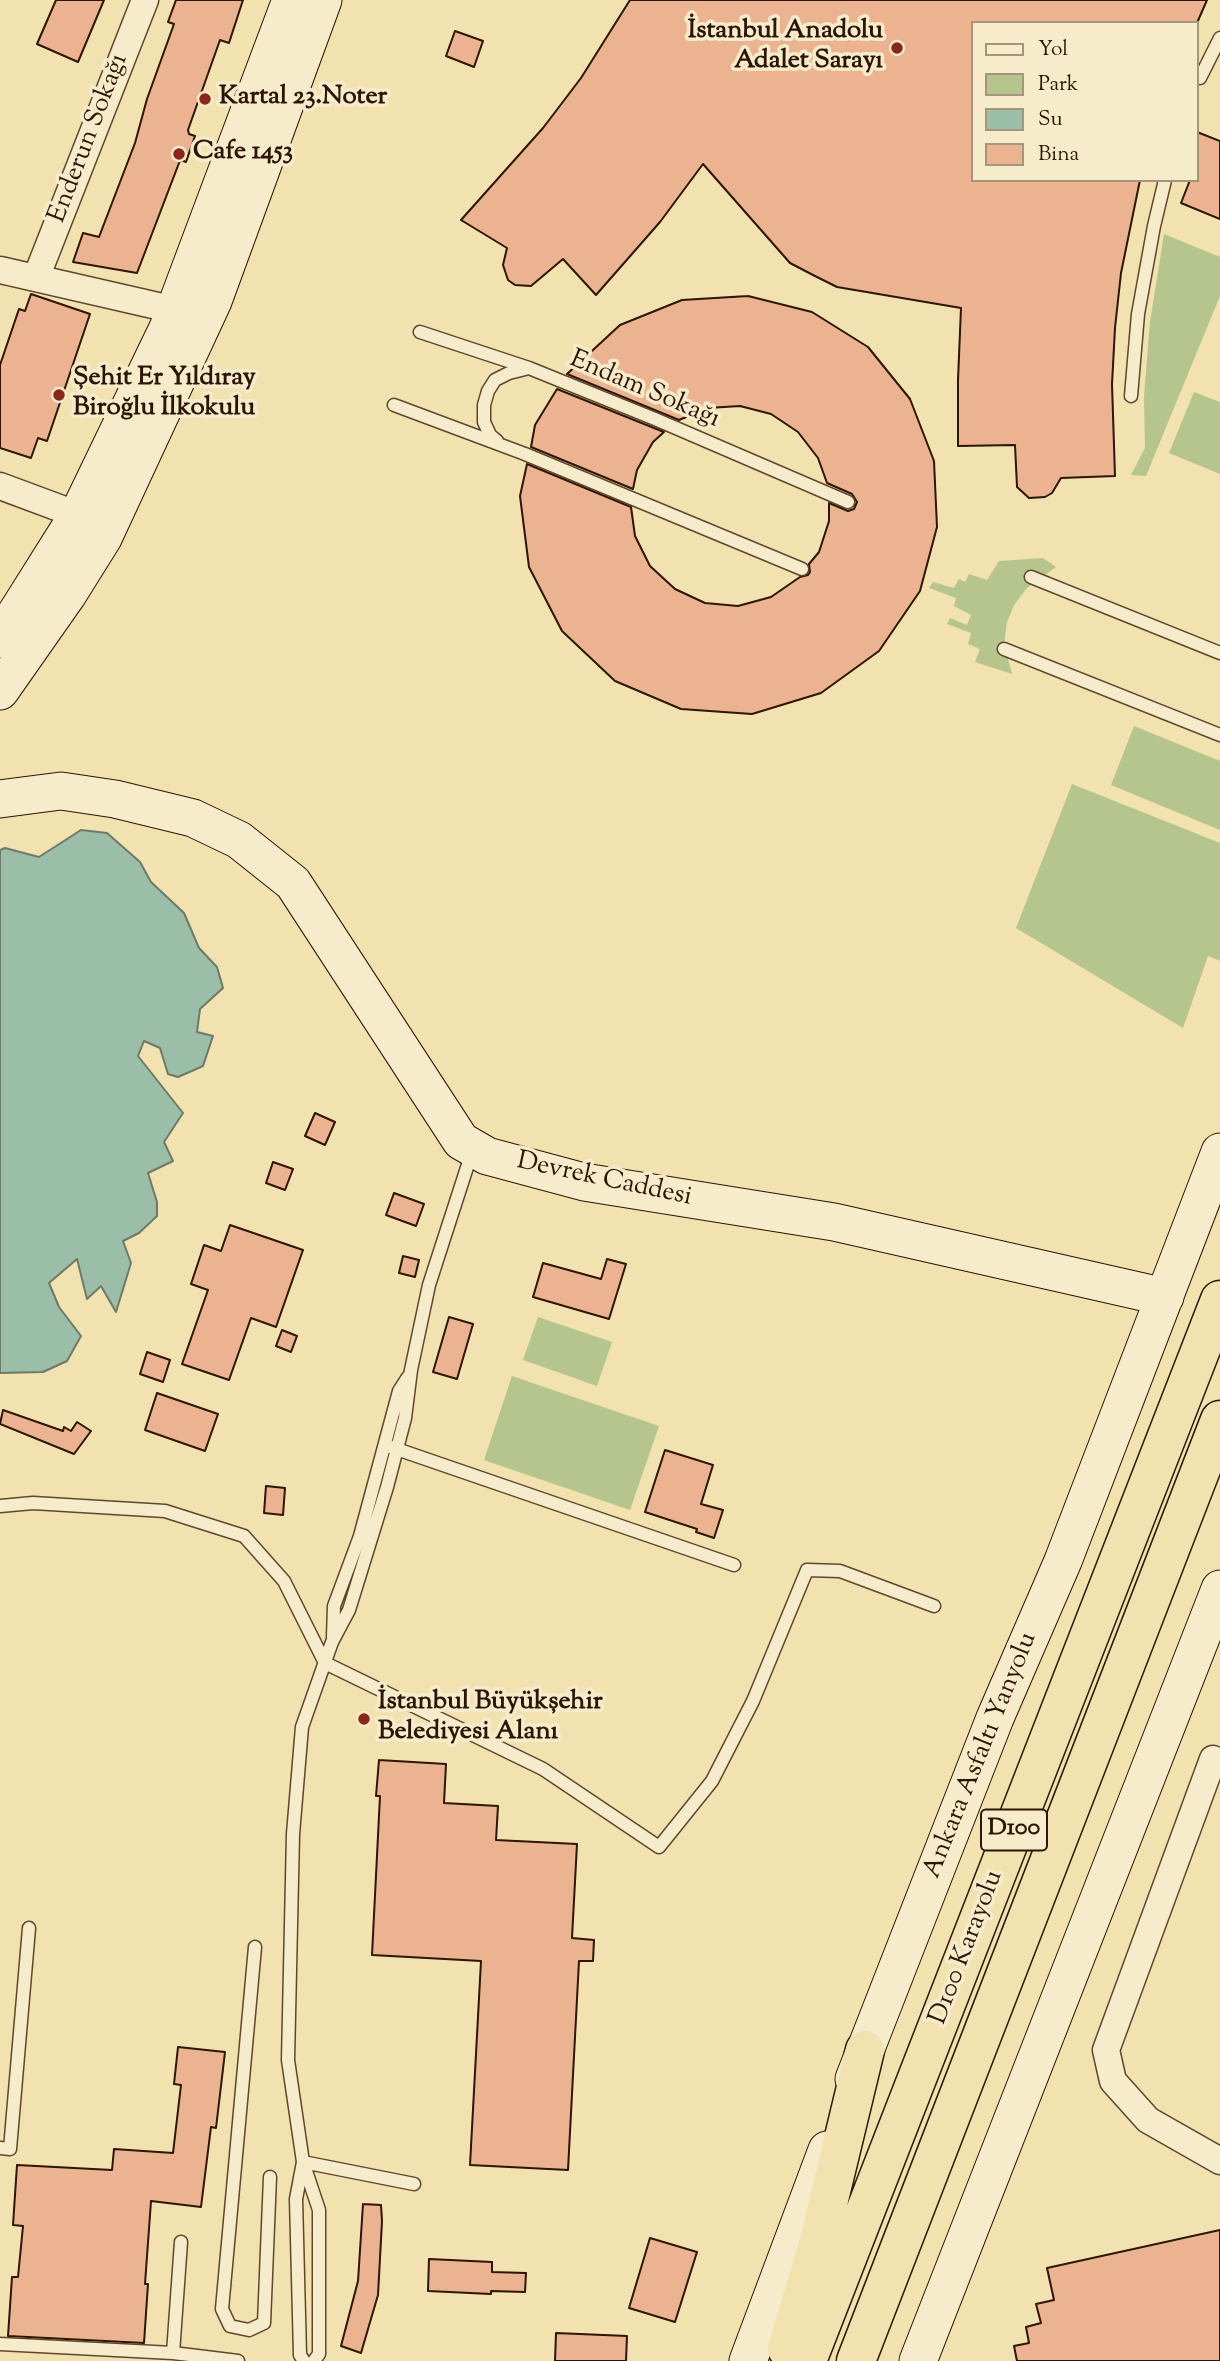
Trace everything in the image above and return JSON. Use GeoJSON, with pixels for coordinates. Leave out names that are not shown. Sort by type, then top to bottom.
{"type":"FeatureCollection","features":[{"type":"Feature","properties":{"kind":"highway","name":"D100 Karayolu"},"geometry":{"type":"LineString","coordinates":[[807,2361],[1220,1300]]}},
{"type":"Feature","properties":{"kind":"highway","name":"D100 Karayolu"},"geometry":{"type":"LineString","coordinates":[[856,2361],[1220,1420]]}},
{"type":"Feature","properties":{"kind":"highway"},"geometry":{"type":"LineString","coordinates":[[783,2361],[820,2241],[865,2050]]}},
{"type":"Feature","properties":{"kind":"street","name":"Enderun Sokağı"},"geometry":{"type":"LineString","coordinates":[[36,278],[145,0]]}},
{"type":"Feature","properties":{"kind":"street"},"geometry":{"type":"LineString","coordinates":[[0,639],[78,514],[142,385],[175,310],[290,0]]}},
{"type":"Feature","properties":{"kind":"street"},"geometry":{"type":"LineString","coordinates":[[0,691],[68,594],[108,526],[214,301],[323,0]]}},
{"type":"Feature","properties":{"kind":"street"},"geometry":{"type":"LineString","coordinates":[[0,270],[175,310]]}},
{"type":"Feature","properties":{"kind":"street"},"geometry":{"type":"LineString","coordinates":[[0,486],[78,514]]}},
{"type":"Feature","properties":{"kind":"street","name":"Devrek Caddesi"},"geometry":{"type":"LineString","coordinates":[[1,804],[61,790],[115,799],[193,818],[239,840],[293,883],[461,1141],[487,1156],[584,1182],[834,1222],[1165,1297]]}},
{"type":"Feature","properties":{"kind":"street","name":"Ankara Asfaltı Yanyolu"},"geometry":{"type":"LineString","coordinates":[[748,2361],[865,2050],[995,1718],[1063,1561],[1220,1152]]}},
{"type":"Feature","properties":{"kind":"street"},"geometry":{"type":"LineString","coordinates":[[918,2361],[1220,1589]]}},
{"type":"Feature","properties":{"kind":"street"},"geometry":{"type":"LineString","coordinates":[[1218,1755],[1106,2050],[1113,2081],[1148,2120],[1220,2161]]}},
{"type":"Feature","properties":{"kind":"lane"},"geometry":{"type":"LineString","coordinates":[[1200,78],[1220,38]]}},
{"type":"Feature","properties":{"kind":"lane"},"geometry":{"type":"LineString","coordinates":[[1131,396],[1138,314],[1149,248],[1165,182]]}},
{"type":"Feature","properties":{"kind":"lane","name":"Endam Sokağı"},"geometry":{"type":"LineString","coordinates":[[420,332],[529,368],[848,502]]}},
{"type":"Feature","properties":{"kind":"lane"},"geometry":{"type":"LineString","coordinates":[[505,446],[490,435],[484,422],[486,398],[495,380],[529,368]]}},
{"type":"Feature","properties":{"kind":"lane"},"geometry":{"type":"LineString","coordinates":[[394,405],[525,454],[802,569]]}},
{"type":"Feature","properties":{"kind":"lane"},"geometry":{"type":"LineString","coordinates":[[1031,577],[1220,653]]}},
{"type":"Feature","properties":{"kind":"lane"},"geometry":{"type":"LineString","coordinates":[[1004,649],[1220,735]]}},
{"type":"Feature","properties":{"kind":"lane"},"geometry":{"type":"LineString","coordinates":[[314,2361],[319,2354],[319,2210],[303,2162],[288,2060],[293,1834],[302,1727],[332,1642],[334,1606],[391,1447],[400,1391],[411,1370],[429,1285],[473,1148]]}},
{"type":"Feature","properties":{"kind":"lane"},"geometry":{"type":"LineString","coordinates":[[391,1447],[734,1565]]}},
{"type":"Feature","properties":{"kind":"lane"},"geometry":{"type":"LineString","coordinates":[[0,1506],[33,1503],[165,1511],[244,1536],[284,1581],[325,1663],[543,1769],[659,1847],[712,1781],[753,1700],[807,1570],[840,1571],[934,1606]]}},
{"type":"Feature","properties":{"kind":"lane"},"geometry":{"type":"LineString","coordinates":[[0,2148],[10,2149],[29,1928]]}},
{"type":"Feature","properties":{"kind":"lane"},"geometry":{"type":"LineString","coordinates":[[255,1947],[222,2309],[230,2326],[248,2330],[264,2323],[270,2177]]}},
{"type":"Feature","properties":{"kind":"lane"},"geometry":{"type":"LineString","coordinates":[[303,2162],[414,2184]]}},
{"type":"Feature","properties":{"kind":"lane"},"geometry":{"type":"LineString","coordinates":[[303,2162],[296,2199],[300,2355],[304,2361]]}},
{"type":"Feature","properties":{"kind":"lane"},"geometry":{"type":"LineString","coordinates":[[173,2353],[181,2242]]}},
{"type":"Feature","properties":{"kind":"lane"},"geometry":{"type":"LineString","coordinates":[[0,2344],[154,2357],[173,2353],[238,2361]]}},
{"type":"Feature","properties":{"kind":"green space"},"geometry":{"type":"Polygon","coordinates":[[[1164,234],[1220,257],[1220,296],[1146,476],[1131,475],[1145,448],[1144,396],[1150,322],[1164,234]]]}},
{"type":"Feature","properties":{"kind":"green space"},"geometry":{"type":"Polygon","coordinates":[[[1194,392],[1220,402],[1220,474],[1169,453],[1194,392]]]}},
{"type":"Feature","properties":{"kind":"green space"},"geometry":{"type":"Polygon","coordinates":[[[1043,558],[1056,567],[1027,588],[1014,605],[1007,622],[1004,644],[1012,674],[975,662],[980,649],[968,644],[971,633],[947,624],[950,618],[967,625],[971,615],[954,606],[956,598],[929,588],[933,582],[954,588],[959,579],[965,582],[969,574],[987,580],[999,561],[1043,558]]]}},
{"type":"Feature","properties":{"kind":"green space"},"geometry":{"type":"Polygon","coordinates":[[[1134,726],[1220,761],[1220,830],[1111,785],[1134,726]]]}},
{"type":"Feature","properties":{"kind":"green space"},"geometry":{"type":"Polygon","coordinates":[[[1072,784],[1220,843],[1220,961],[1208,956],[1183,1028],[1016,928],[1072,784]]]}},
{"type":"Feature","properties":{"kind":"green space"},"geometry":{"type":"Polygon","coordinates":[[[538,1317],[612,1342],[597,1386],[523,1360],[538,1317]]]}},
{"type":"Feature","properties":{"kind":"green space"},"geometry":{"type":"Polygon","coordinates":[[[512,1376],[659,1426],[630,1510],[484,1460],[512,1376]]]}},
{"type":"Feature","properties":{"kind":"water"},"geometry":{"type":"Polygon","coordinates":[[[81,830],[107,833],[140,862],[151,882],[184,913],[199,948],[217,967],[223,988],[200,1009],[197,1032],[213,1036],[203,1066],[178,1077],[168,1074],[160,1048],[144,1041],[138,1056],[183,1113],[164,1142],[173,1161],[148,1173],[157,1202],[157,1216],[139,1233],[123,1241],[131,1263],[116,1312],[101,1286],[87,1299],[77,1259],[49,1283],[59,1307],[81,1336],[67,1361],[43,1372],[0,1373],[0,850],[5,848],[39,857],[81,830]]]}},
{"type":"Feature","properties":{"kind":"building"},"geometry":{"type":"Polygon","coordinates":[[[56,0],[104,0],[78,62],[37,44],[56,0]]]}},
{"type":"Feature","properties":{"kind":"building"},"geometry":{"type":"Polygon","coordinates":[[[176,0],[243,0],[229,43],[220,40],[188,130],[189,134],[195,136],[186,162],[181,160],[179,163],[137,273],[73,262],[83,233],[99,237],[135,143],[147,99],[174,24],[168,22],[176,0]]]}},
{"type":"Feature","properties":{"kind":"building"},"geometry":{"type":"Polygon","coordinates":[[[630,0],[1207,0],[1198,21],[972,21],[972,182],[1140,182],[1121,273],[1115,328],[1112,384],[1115,476],[1061,478],[1052,493],[1045,497],[1029,498],[1017,487],[1015,445],[958,446],[961,308],[837,287],[790,263],[703,164],[660,222],[596,295],[563,259],[531,286],[515,285],[508,280],[503,265],[507,248],[461,220],[543,128],[581,78],[630,0]]]}},
{"type":"Feature","properties":{"kind":"building"},"geometry":{"type":"Polygon","coordinates":[[[455,31],[483,41],[474,67],[446,56],[455,31]]]}},
{"type":"Feature","properties":{"kind":"building"},"geometry":{"type":"Polygon","coordinates":[[[1199,133],[1220,141],[1220,219],[1181,203],[1189,182],[1199,182],[1199,133]]]}},
{"type":"Feature","properties":{"kind":"building"},"geometry":{"type":"Polygon","coordinates":[[[31,294],[90,314],[47,441],[38,438],[31,458],[0,448],[0,365],[19,309],[25,311],[31,294]]]}},
{"type":"Feature","properties":{"kind":"building"},"geometry":{"type":"Polygon","coordinates":[[[748,296],[812,312],[868,347],[910,399],[934,461],[937,527],[920,591],[879,651],[821,693],[752,714],[681,709],[615,681],[562,631],[529,567],[520,496],[527,464],[631,507],[635,536],[650,566],[675,589],[705,603],[738,606],[771,597],[800,577],[808,575],[809,564],[819,552],[829,521],[829,503],[848,511],[854,509],[857,502],[852,494],[827,483],[818,458],[798,432],[771,414],[740,406],[708,408],[679,420],[567,374],[620,325],[682,300],[748,296]]]}},
{"type":"Feature","properties":{"kind":"building"},"geometry":{"type":"Polygon","coordinates":[[[557,389],[664,432],[653,442],[637,470],[633,489],[531,447],[535,425],[557,389]]]}},
{"type":"Feature","properties":{"kind":"building"},"geometry":{"type":"Polygon","coordinates":[[[315,1113],[335,1122],[325,1145],[305,1136],[315,1113]]]}},
{"type":"Feature","properties":{"kind":"building"},"geometry":{"type":"Polygon","coordinates":[[[273,1162],[293,1169],[285,1190],[266,1183],[273,1162]]]}},
{"type":"Feature","properties":{"kind":"building"},"geometry":{"type":"Polygon","coordinates":[[[394,1193],[424,1204],[416,1226],[386,1215],[394,1193]]]}},
{"type":"Feature","properties":{"kind":"building"},"geometry":{"type":"Polygon","coordinates":[[[230,1225],[303,1250],[276,1327],[251,1318],[229,1380],[182,1364],[208,1290],[191,1284],[204,1245],[221,1251],[230,1225]]]}},
{"type":"Feature","properties":{"kind":"building"},"geometry":{"type":"Polygon","coordinates":[[[403,1256],[419,1260],[415,1277],[399,1273],[403,1256]]]}},
{"type":"Feature","properties":{"kind":"building"},"geometry":{"type":"Polygon","coordinates":[[[607,1259],[626,1264],[609,1319],[533,1297],[543,1263],[601,1279],[607,1259]]]}},
{"type":"Feature","properties":{"kind":"building"},"geometry":{"type":"Polygon","coordinates":[[[449,1317],[473,1324],[457,1379],[433,1372],[449,1317]]]}},
{"type":"Feature","properties":{"kind":"building"},"geometry":{"type":"Polygon","coordinates":[[[282,1330],[297,1336],[291,1352],[276,1346],[282,1330]]]}},
{"type":"Feature","properties":{"kind":"building"},"geometry":{"type":"Polygon","coordinates":[[[147,1352],[170,1360],[163,1382],[140,1374],[147,1352]]]}},
{"type":"Feature","properties":{"kind":"building"},"geometry":{"type":"Polygon","coordinates":[[[157,1393],[218,1414],[205,1451],[145,1430],[157,1393]]]}},
{"type":"Feature","properties":{"kind":"building"},"geometry":{"type":"Polygon","coordinates":[[[3,1410],[63,1431],[64,1427],[71,1431],[77,1422],[91,1431],[74,1454],[0,1424],[3,1410]]]}},
{"type":"Feature","properties":{"kind":"building"},"geometry":{"type":"Polygon","coordinates":[[[665,1450],[713,1465],[701,1504],[723,1510],[714,1538],[696,1532],[697,1529],[645,1512],[665,1450]]]}},
{"type":"Feature","properties":{"kind":"building"},"geometry":{"type":"Polygon","coordinates":[[[266,1486],[285,1488],[283,1515],[264,1513],[266,1486]]]}},
{"type":"Feature","properties":{"kind":"building"},"geometry":{"type":"Polygon","coordinates":[[[379,1760],[446,1764],[444,1803],[498,1806],[496,1840],[577,1844],[572,1938],[594,1940],[593,1961],[579,1961],[568,2170],[470,2165],[481,1961],[372,1955],[380,1796],[376,1796],[379,1760]]]}},
{"type":"Feature","properties":{"kind":"building"},"geometry":{"type":"Polygon","coordinates":[[[178,2047],[225,2052],[216,2128],[211,2127],[201,2207],[151,2201],[144,2343],[8,2336],[12,2277],[18,2277],[23,2226],[13,2225],[17,2165],[112,2170],[114,2149],[173,2153],[181,2085],[174,2084],[178,2047]]]}},
{"type":"Feature","properties":{"kind":"building"},"geometry":{"type":"Polygon","coordinates":[[[363,2204],[381,2205],[382,2221],[378,2295],[361,2353],[341,2346],[358,2281],[363,2204]]]}},
{"type":"Feature","properties":{"kind":"building"},"geometry":{"type":"Polygon","coordinates":[[[1220,2230],[1220,2361],[1017,2361],[1014,2346],[1029,2343],[1026,2327],[1041,2323],[1036,2304],[1054,2300],[1047,2268],[1220,2230]]]}},
{"type":"Feature","properties":{"kind":"building"},"geometry":{"type":"Polygon","coordinates":[[[650,2238],[697,2252],[675,2322],[629,2308],[650,2238]]]}},
{"type":"Feature","properties":{"kind":"building"},"geometry":{"type":"Polygon","coordinates":[[[429,2259],[492,2262],[492,2272],[526,2273],[525,2292],[491,2291],[491,2294],[428,2291],[429,2259]]]}},
{"type":"Feature","properties":{"kind":"building"},"geometry":{"type":"Polygon","coordinates":[[[556,2333],[627,2336],[626,2361],[555,2361],[556,2333]]]}},
{"type":"Feature","properties":{"kind":"place","name":"İstanbul Anadolu Adalet Sarayı"},"geometry":{"type":"Point","coordinates":[897,48]}},
{"type":"Feature","properties":{"kind":"place","name":"Kartal 23.Noter"},"geometry":{"type":"Point","coordinates":[205,99]}},
{"type":"Feature","properties":{"kind":"place","name":"Cafe 1453"},"geometry":{"type":"Point","coordinates":[179,154]}},
{"type":"Feature","properties":{"kind":"place","name":"Şehit Er Yıldıray Biroğlu İlkokulu"},"geometry":{"type":"Point","coordinates":[59,395]}},
{"type":"Feature","properties":{"kind":"place","name":"İstanbul Büyükşehir Belediyesi Alanı"},"geometry":{"type":"Point","coordinates":[364,1719]}}]}
